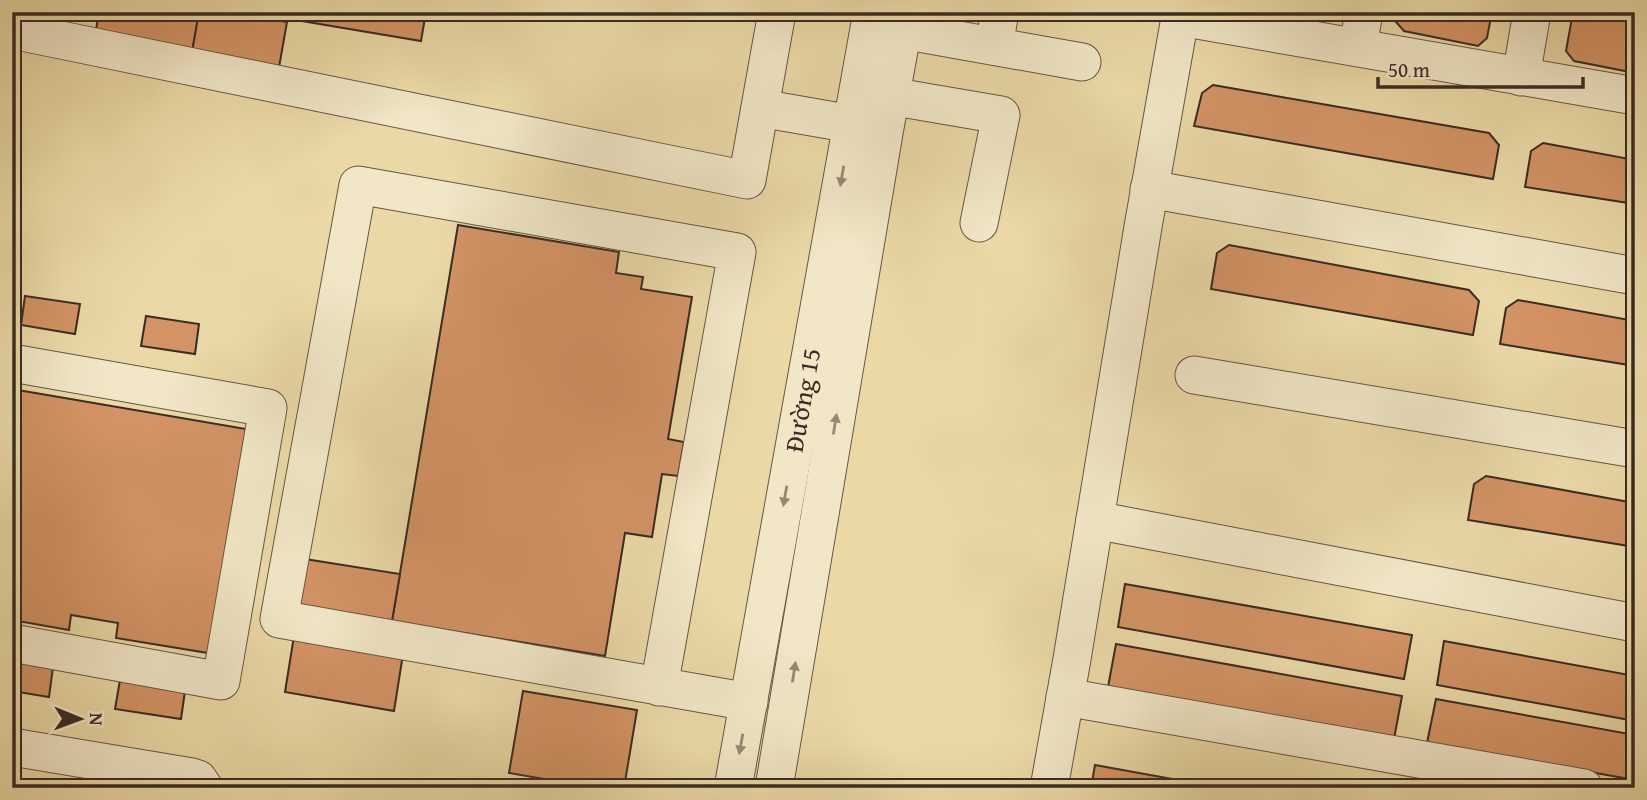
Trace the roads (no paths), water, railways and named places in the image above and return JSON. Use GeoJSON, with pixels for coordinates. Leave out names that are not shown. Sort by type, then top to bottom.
{"type":"FeatureCollection","features":[{"type":"Feature","properties":{"kind":"street"},"geometry":{"type":"LineString","coordinates":[[12,30],[747,180],[777,12]]}},
{"type":"Feature","properties":{"kind":"street"},"geometry":{"type":"LineString","coordinates":[[1521,77],[1532,12]]}},
{"type":"Feature","properties":{"kind":"street"},"geometry":{"type":"LineString","coordinates":[[1049,788],[1149,189],[1181,14],[1361,29],[1521,77],[1635,96]]}},
{"type":"Feature","properties":{"kind":"street"},"geometry":{"type":"LineString","coordinates":[[893,18],[997,29],[1082,62]]}},
{"type":"Feature","properties":{"kind":"street","name":"Đường 15"},"geometry":{"type":"LineString","coordinates":[[733,788],[867,104],[893,18]]}},
{"type":"Feature","properties":{"kind":"street"},"geometry":{"type":"LineString","coordinates":[[760,108],[867,104],[1001,115],[979,223]]}},
{"type":"Feature","properties":{"kind":"street","name":"Đường 15"},"geometry":{"type":"LineString","coordinates":[[774,788],[867,104]]}},
{"type":"Feature","properties":{"kind":"street"},"geometry":{"type":"LineString","coordinates":[[659,687],[737,252],[358,185],[279,619],[659,687],[749,702]]}},
{"type":"Feature","properties":{"kind":"street"},"geometry":{"type":"LineString","coordinates":[[1149,189],[1635,276]]}},
{"type":"Feature","properties":{"kind":"street"},"geometry":{"type":"LineString","coordinates":[[12,363],[268,408],[221,681],[12,643]]}},
{"type":"Feature","properties":{"kind":"street"},"geometry":{"type":"LineString","coordinates":[[1194,375],[1635,449]]}},
{"type":"Feature","properties":{"kind":"street"},"geometry":{"type":"LineString","coordinates":[[1095,520],[1635,623]]}},
{"type":"Feature","properties":{"kind":"street"},"geometry":{"type":"LineString","coordinates":[[1065,697],[1584,788]]}},
{"type":"Feature","properties":{"kind":"street"},"geometry":{"type":"LineString","coordinates":[[12,747],[192,777],[198,779],[204,788]]}}]}
